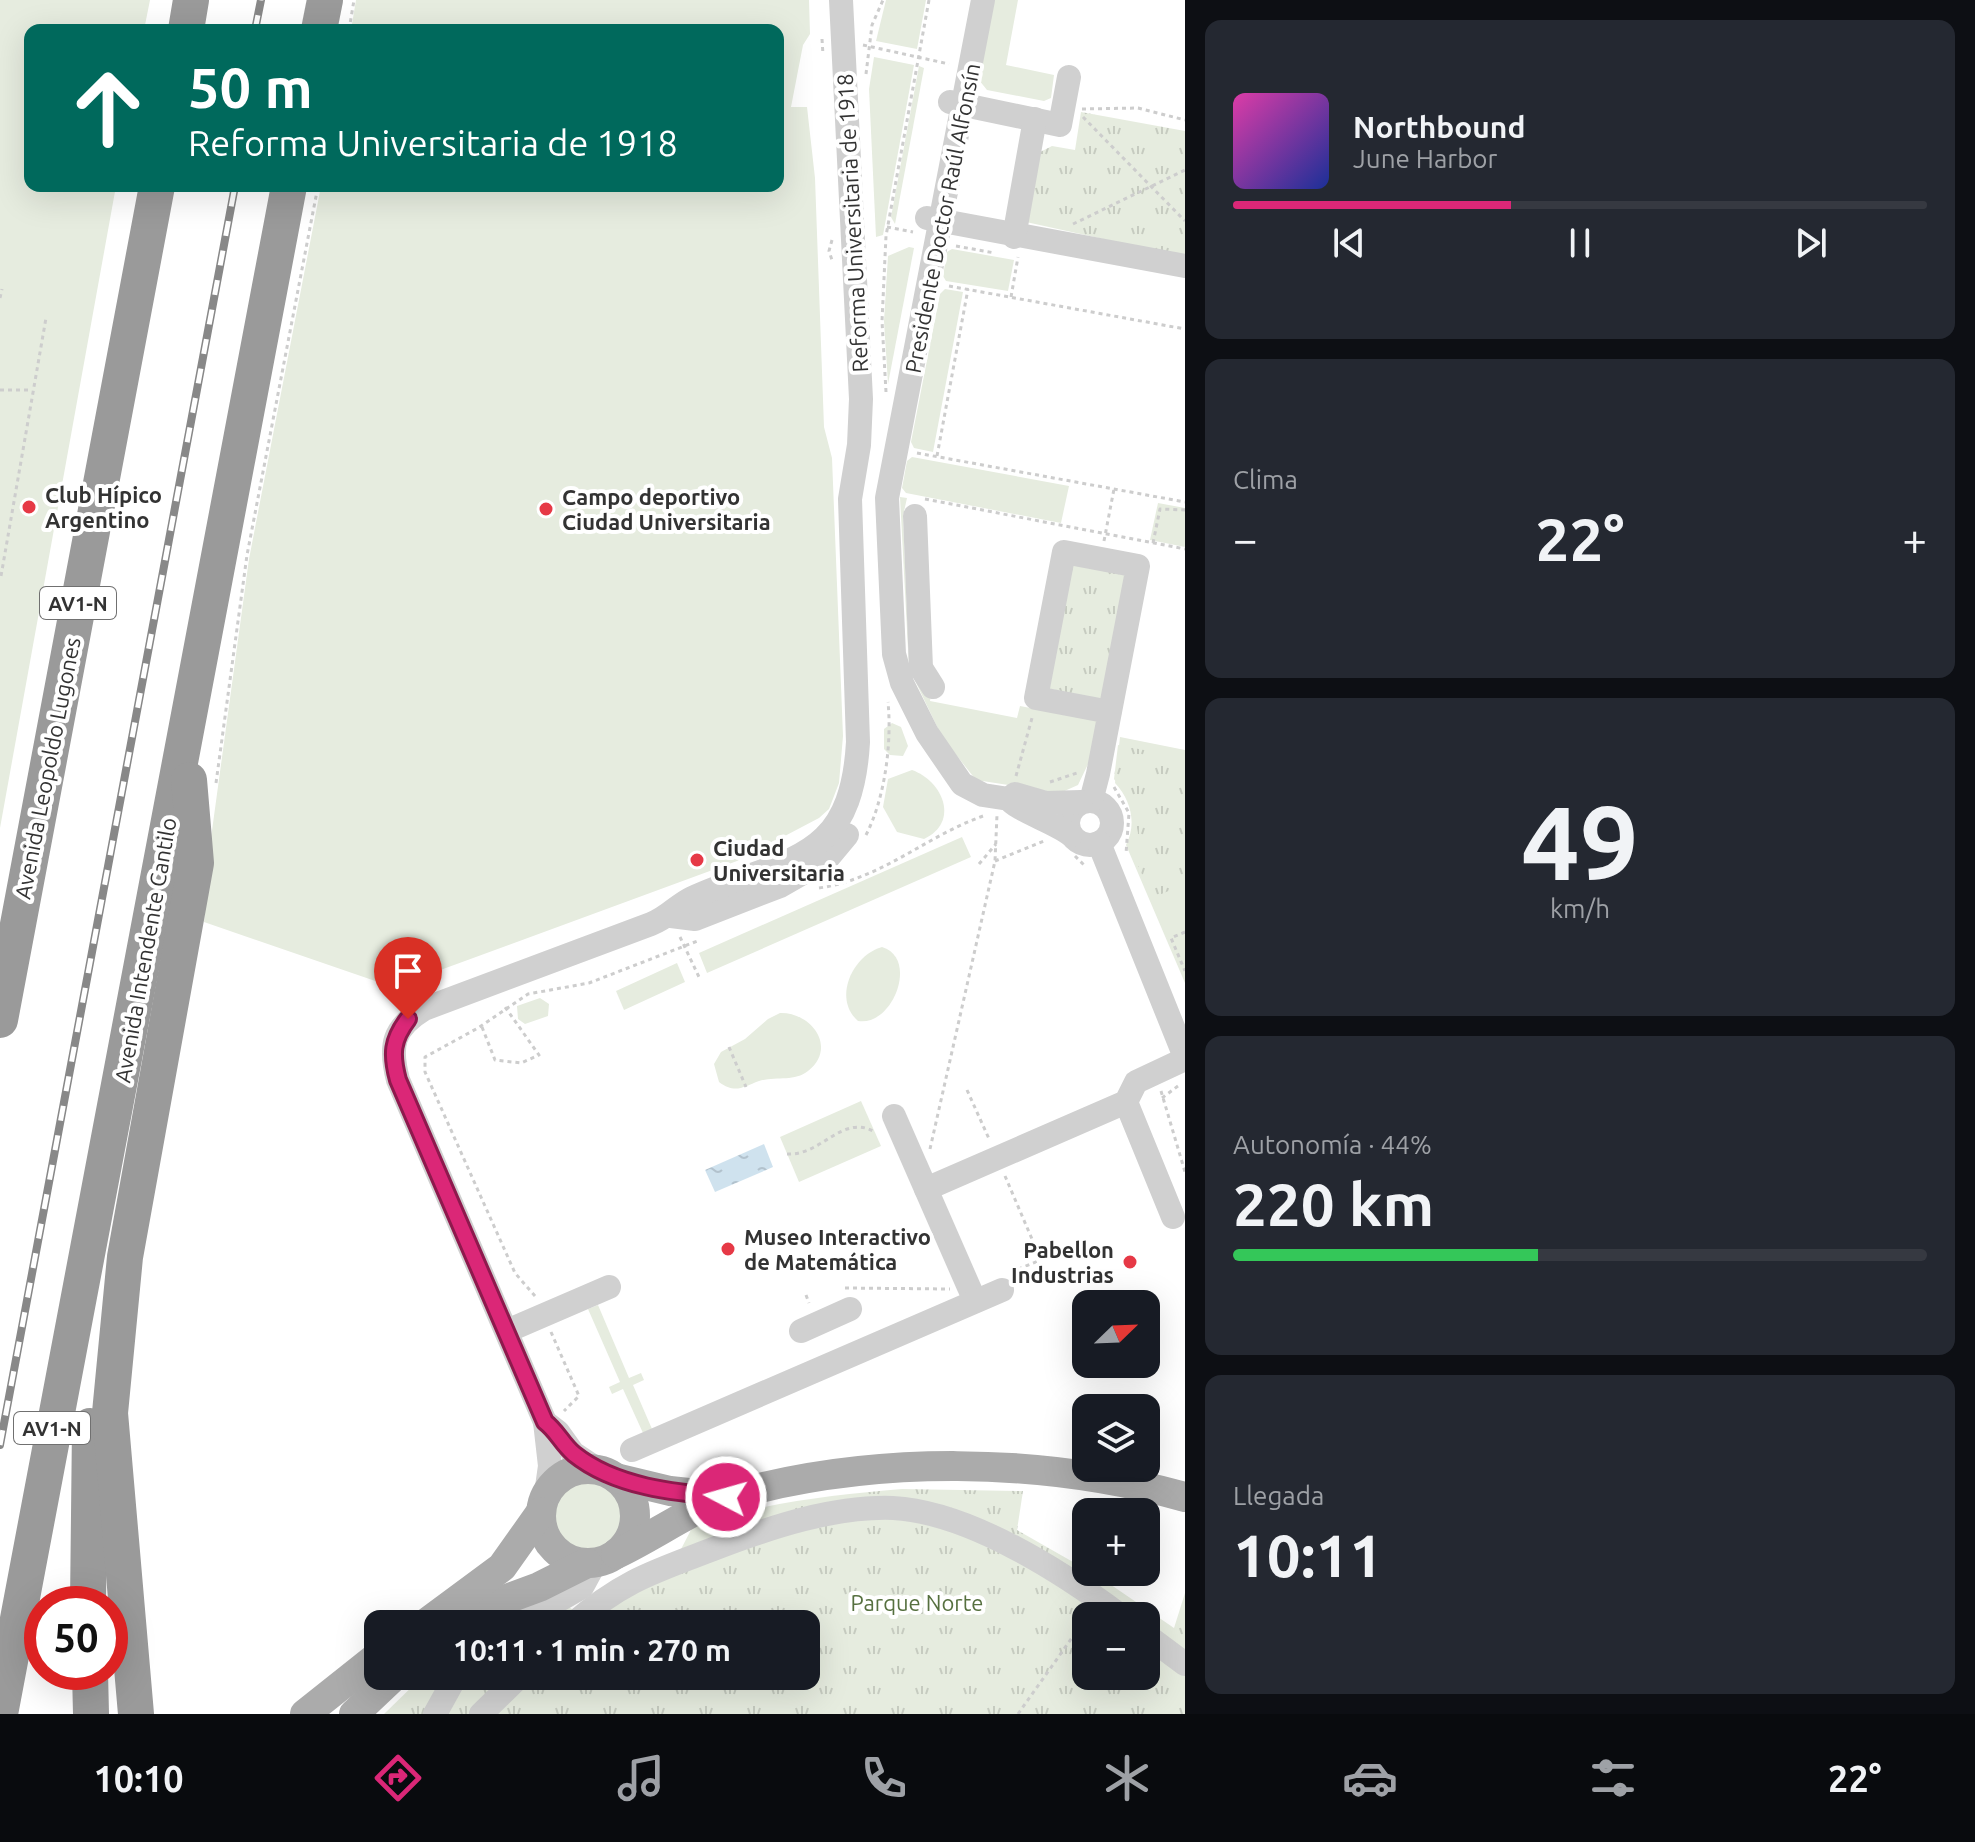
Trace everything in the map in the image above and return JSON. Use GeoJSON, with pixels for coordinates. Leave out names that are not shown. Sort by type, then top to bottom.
{"type":"FeatureCollection","features":[{"type":"Feature","properties":{"kind":"highway"},"geometry":{"type":"LineString","coordinates":[[187,24],[191,0]]}},
{"type":"Feature","properties":{"kind":"highway"},"geometry":{"type":"LineString","coordinates":[[320,24],[325,0]]}},
{"type":"Feature","properties":{"kind":"highway","name":"Avenida Leopoldo Lugones"},"geometry":{"type":"LineString","coordinates":[[0,1020],[156,192]]}},
{"type":"Feature","properties":{"kind":"highway","name":"Avenida Intendente Cantilo"},"geometry":{"type":"LineString","coordinates":[[0,1714],[83,1261],[110,1143],[185,726],[288,192]]}},
{"type":"Feature","properties":{"kind":"highway"},"geometry":{"type":"LineString","coordinates":[[138,1707],[111,1456],[110,1413],[125,1257],[196,863],[185,726]]}},
{"type":"Feature","properties":{"kind":"highway"},"geometry":{"type":"LineString","coordinates":[[88,1586],[90,1428],[95,1354],[111,1237],[110,1143]]}},
{"type":"Feature","properties":{"kind":"highway"},"geometry":{"type":"LineString","coordinates":[[90,1690],[91,1714]]}},
{"type":"Feature","properties":{"kind":"main road"},"geometry":{"type":"LineString","coordinates":[[486,1610],[599,1560],[726,1497],[863,1471],[954,1468],[1079,1476],[1185,1497]]}},
{"type":"Feature","properties":{"kind":"main road"},"geometry":{"type":"LineString","coordinates":[[444,1610],[502,1567],[543,1503],[567,1473],[606,1473],[670,1491],[726,1497]]}},
{"type":"Feature","properties":{"kind":"main road"},"geometry":{"type":"LineString","coordinates":[[543,1503],[548,1541],[572,1560],[599,1560],[628,1541],[634,1525],[634,1507],[628,1491],[606,1473]]}},
{"type":"Feature","properties":{"kind":"main road"},"geometry":{"type":"LineString","coordinates":[[305,1714],[364,1667]]}},
{"type":"Feature","properties":{"kind":"main road"},"geometry":{"type":"LineString","coordinates":[[354,1714],[379,1690]]}},
{"type":"Feature","properties":{"kind":"lane","name":"Reforma Universitaria de 1918"},"geometry":{"type":"LineString","coordinates":[[606,1473],[573,1453],[558,1432],[507,1331],[398,1080],[391,1055],[398,1033],[408,1019],[424,1009],[695,919],[809,872],[842,843],[857,818],[867,793],[873,745],[867,555],[859,445],[861,399],[841,0]]}},
{"type":"Feature","properties":{"kind":"lane","name":"Presidente Doctor Raúl Alfonsín"},"geometry":{"type":"LineString","coordinates":[[968,0],[955,103],[932,228],[895,382],[905,444],[887,498],[894,654],[902,683],[927,733],[962,784],[983,795],[1006,800],[1055,821],[1062,842]]}},
{"type":"Feature","properties":{"kind":"lane","name":"Presidente Doctor Raúl Alfonsín"},"geometry":{"type":"LineString","coordinates":[[955,103],[983,0]]}},
{"type":"Feature","properties":{"kind":"lane"},"geometry":{"type":"LineString","coordinates":[[955,103],[1060,125],[1069,77]]}},
{"type":"Feature","properties":{"kind":"lane"},"geometry":{"type":"LineString","coordinates":[[1025,239],[1035,119]]}},
{"type":"Feature","properties":{"kind":"lane"},"geometry":{"type":"LineString","coordinates":[[932,228],[1025,239],[1185,266]]}},
{"type":"Feature","properties":{"kind":"lane"},"geometry":{"type":"LineString","coordinates":[[918,507],[921,668],[933,687]]}},
{"type":"Feature","properties":{"kind":"lane"},"geometry":{"type":"LineString","coordinates":[[1086,801],[1105,806],[1112,819],[1109,833],[1099,843],[1062,842],[1070,812],[1086,801],[1098,774],[1110,712],[1138,566],[1064,552],[1036,698],[1110,712]]}},
{"type":"Feature","properties":{"kind":"lane","name":"Presidente Doctor Raúl Alfonsín"},"geometry":{"type":"LineString","coordinates":[[1006,800],[1015,794],[1046,803],[1086,801]]}},
{"type":"Feature","properties":{"kind":"lane"},"geometry":{"type":"LineString","coordinates":[[926,1189],[1126,1102],[1136,1082],[1185,1058],[1099,843]]}},
{"type":"Feature","properties":{"kind":"lane"},"geometry":{"type":"LineString","coordinates":[[1126,1102],[1173,1217]]}},
{"type":"Feature","properties":{"kind":"lane"},"geometry":{"type":"LineString","coordinates":[[894,1116],[968,1296]]}},
{"type":"Feature","properties":{"kind":"lane"},"geometry":{"type":"LineString","coordinates":[[632,1450],[1002,1282]]}},
{"type":"Feature","properties":{"kind":"lane"},"geometry":{"type":"LineString","coordinates":[[507,1331],[609,1287]]}},
{"type":"Feature","properties":{"kind":"lane"},"geometry":{"type":"LineString","coordinates":[[801,1331],[847,1298]]}},
{"type":"Feature","properties":{"kind":"lane","name":"Reforma Universitaria de 1918"},"geometry":{"type":"LineString","coordinates":[[543,1503],[554,1421]]}},
{"type":"Feature","properties":{"kind":"lane"},"geometry":{"type":"LineString","coordinates":[[589,1610],[633,1579],[767,1531],[866,1509],[922,1513],[1006,1543],[1044,1563],[1101,1602]]}},
{"type":"Feature","properties":{"kind":"lane"},"geometry":{"type":"LineString","coordinates":[[542,1610],[582,1587],[599,1560]]}},
{"type":"Feature","properties":{"kind":"lane"},"geometry":{"type":"LineString","coordinates":[[1160,1645],[1185,1664]]}},
{"type":"Feature","properties":{"kind":"lane"},"geometry":{"type":"LineString","coordinates":[[481,1714],[506,1690]]}},
{"type":"Feature","properties":{"kind":"path"},"geometry":{"type":"LineString","coordinates":[[350,24],[354,0]]}},
{"type":"Feature","properties":{"kind":"path"},"geometry":{"type":"LineString","coordinates":[[866,75],[872,25],[883,0]]}},
{"type":"Feature","properties":{"kind":"path"},"geometry":{"type":"LineString","coordinates":[[869,47],[949,64]]}},
{"type":"Feature","properties":{"kind":"path"},"geometry":{"type":"LineString","coordinates":[[1185,120],[1138,108],[1073,110],[1185,221]]}},
{"type":"Feature","properties":{"kind":"path"},"geometry":{"type":"LineString","coordinates":[[1025,239],[1185,170]]}},
{"type":"Feature","properties":{"kind":"path"},"geometry":{"type":"LineString","coordinates":[[887,227],[932,228],[1018,257],[1011,297]]}},
{"type":"Feature","properties":{"kind":"path"},"geometry":{"type":"LineString","coordinates":[[945,285],[1185,329]]}},
{"type":"Feature","properties":{"kind":"path"},"geometry":{"type":"LineString","coordinates":[[0,298],[2,289]]}},
{"type":"Feature","properties":{"kind":"path"},"geometry":{"type":"LineString","coordinates":[[937,456],[968,289]]}},
{"type":"Feature","properties":{"kind":"path"},"geometry":{"type":"LineString","coordinates":[[1,576],[46,318]]}},
{"type":"Feature","properties":{"kind":"path"},"geometry":{"type":"LineString","coordinates":[[0,390],[34,390]]}},
{"type":"Feature","properties":{"kind":"path"},"geometry":{"type":"LineString","coordinates":[[905,444],[937,456],[1185,502]]}},
{"type":"Feature","properties":{"kind":"path"},"geometry":{"type":"LineString","coordinates":[[1106,534],[1114,489]]}},
{"type":"Feature","properties":{"kind":"path"},"geometry":{"type":"LineString","coordinates":[[918,507],[1106,534],[1185,549]]}},
{"type":"Feature","properties":{"kind":"path"},"geometry":{"type":"LineString","coordinates":[[1153,543],[1160,509],[1185,510]]}},
{"type":"Feature","properties":{"kind":"path"},"geometry":{"type":"LineString","coordinates":[[807,890],[842,885],[907,857],[1006,800],[1036,698]]}},
{"type":"Feature","properties":{"kind":"path"},"geometry":{"type":"LineString","coordinates":[[1039,784],[1075,773],[1108,777],[1126,804],[1129,824],[1124,846],[1130,864]]}},
{"type":"Feature","properties":{"kind":"path"},"geometry":{"type":"LineString","coordinates":[[1035,833],[1062,842],[1088,871]]}},
{"type":"Feature","properties":{"kind":"path"},"geometry":{"type":"LineString","coordinates":[[995,861],[1062,842]]}},
{"type":"Feature","properties":{"kind":"path"},"geometry":{"type":"LineString","coordinates":[[930,1152],[995,861],[996,844],[979,864]]}},
{"type":"Feature","properties":{"kind":"path"},"geometry":{"type":"LineString","coordinates":[[674,925],[699,977]]}},
{"type":"Feature","properties":{"kind":"path"},"geometry":{"type":"LineString","coordinates":[[1172,971],[1184,967],[1171,938],[1185,932]]}},
{"type":"Feature","properties":{"kind":"path"},"geometry":{"type":"LineString","coordinates":[[554,1421],[566,1405],[579,1396],[535,1296],[515,1273],[425,1072],[425,1057],[429,1052],[482,1025],[528,994],[589,983],[709,936]]}},
{"type":"Feature","properties":{"kind":"path"},"geometry":{"type":"LineString","coordinates":[[482,1025],[495,1060],[521,1063],[539,1055],[505,1007]]}},
{"type":"Feature","properties":{"kind":"path"},"geometry":{"type":"LineString","coordinates":[[729,1047],[746,1087]]}},
{"type":"Feature","properties":{"kind":"path"},"geometry":{"type":"LineString","coordinates":[[1163,1070],[1162,1098],[1185,1172]]}},
{"type":"Feature","properties":{"kind":"path"},"geometry":{"type":"LineString","coordinates":[[1162,1098],[1185,1081]]}},
{"type":"Feature","properties":{"kind":"path"},"geometry":{"type":"LineString","coordinates":[[967,1090],[992,1147]]}},
{"type":"Feature","properties":{"kind":"path"},"geometry":{"type":"LineString","coordinates":[[787,1154],[804,1154],[845,1128],[858,1125],[875,1132]]}},
{"type":"Feature","properties":{"kind":"path"},"geometry":{"type":"LineString","coordinates":[[1000,1165],[1041,1260],[1002,1282]]}},
{"type":"Feature","properties":{"kind":"path"},"geometry":{"type":"LineString","coordinates":[[806,1295],[809,1303]]}},
{"type":"Feature","properties":{"kind":"path"},"geometry":{"type":"LineString","coordinates":[[847,1298],[968,1296]]}},
{"type":"Feature","properties":{"kind":"path"},"geometry":{"type":"LineString","coordinates":[[1018,1714],[1072,1638]]}},
{"type":"Feature","properties":{"kind":"green space","name":"Club Hípico Argentino"},"geometry":{"type":"Polygon","coordinates":[[[0,0],[150,0],[145,24],[24,24],[24,192],[115,192],[0,828],[0,0]]]}},
{"type":"Feature","properties":{"kind":"green space","name":"Campo deportivo Ciudad Universitaria"},"geometry":{"type":"Polygon","coordinates":[[[356,0],[809,0],[810,34],[803,45],[791,107],[807,107],[815,178],[824,427],[832,458],[843,736],[839,783],[829,809],[819,818],[737,861],[424,976],[384,984],[204,922],[211,838],[249,559],[320,192],[784,192],[784,24],[352,24],[356,0]]]}},
{"type":"Feature","properties":{"kind":"green space"},"geometry":{"type":"Polygon","coordinates":[[[886,0],[926,0],[917,49],[876,41],[886,0]]]}},
{"type":"Feature","properties":{"kind":"green space"},"geometry":{"type":"Polygon","coordinates":[[[994,0],[1018,0],[1006,65],[1054,75],[1051,98],[1044,101],[987,90],[979,80],[994,0]]]}},
{"type":"Feature","properties":{"kind":"green space"},"geometry":{"type":"Polygon","coordinates":[[[874,57],[914,65],[883,235],[876,237],[869,89],[874,57]]]}},
{"type":"Feature","properties":{"kind":"green space"},"geometry":{"type":"Polygon","coordinates":[[[919,66],[924,68],[895,224],[891,217],[919,66]]]}},
{"type":"Feature","properties":{"kind":"green space"},"geometry":{"type":"Polygon","coordinates":[[[1081,112],[1185,131],[1185,257],[1026,222],[1038,153],[1052,146],[1075,150],[1081,112]]]}},
{"type":"Feature","properties":{"kind":"green space"},"geometry":{"type":"Polygon","coordinates":[[[909,247],[914,248],[888,384],[884,321],[888,256],[909,247]]]}},
{"type":"Feature","properties":{"kind":"green space"},"geometry":{"type":"Polygon","coordinates":[[[952,249],[1014,260],[1008,291],[946,281],[943,276],[947,252],[952,249]]]}},
{"type":"Feature","properties":{"kind":"green space"},"geometry":{"type":"Polygon","coordinates":[[[945,289],[963,292],[933,452],[914,448],[911,442],[940,294],[945,289]]]}},
{"type":"Feature","properties":{"kind":"green space"},"geometry":{"type":"Polygon","coordinates":[[[912,457],[1069,486],[1061,523],[906,493],[902,488],[907,461],[912,457]]]}},
{"type":"Feature","properties":{"kind":"green space"},"geometry":{"type":"Polygon","coordinates":[[[900,497],[907,498],[903,516],[909,657],[918,676],[932,689],[930,701],[1017,718],[1020,706],[1098,721],[1089,762],[1078,785],[1060,793],[976,780],[942,737],[909,668],[900,497]]]}},
{"type":"Feature","properties":{"kind":"green space"},"geometry":{"type":"Polygon","coordinates":[[[1158,503],[1185,508],[1185,547],[1150,540],[1158,503]]]}},
{"type":"Feature","properties":{"kind":"green space"},"geometry":{"type":"Polygon","coordinates":[[[1069,564],[1128,575],[1105,700],[1046,688],[1069,564]]]}},
{"type":"Feature","properties":{"kind":"green space"},"geometry":{"type":"Polygon","coordinates":[[[892,723],[901,727],[908,746],[903,756],[890,755],[884,749],[884,729],[892,723]]]}},
{"type":"Feature","properties":{"kind":"green space"},"geometry":{"type":"Polygon","coordinates":[[[1120,737],[1185,750],[1185,983],[1126,845],[1131,829],[1131,812],[1115,783],[1120,737]]]}},
{"type":"Feature","properties":{"kind":"green space"},"geometry":{"type":"Polygon","coordinates":[[[1118,745],[1185,758],[1185,884],[1152,898],[1135,858],[1138,833],[1133,807],[1114,779],[1118,745]]]}},
{"type":"Feature","properties":{"kind":"green space"},"geometry":{"type":"Polygon","coordinates":[[[912,770],[932,783],[943,802],[942,823],[924,839],[897,832],[883,807],[888,779],[912,770]]]}},
{"type":"Feature","properties":{"kind":"green space"},"geometry":{"type":"Polygon","coordinates":[[[962,837],[971,857],[707,973],[699,953],[962,837]]]}},
{"type":"Feature","properties":{"kind":"green space"},"geometry":{"type":"Polygon","coordinates":[[[882,947],[893,954],[899,964],[897,990],[882,1014],[871,1020],[858,1021],[850,1012],[847,1001],[849,978],[862,959],[882,947]]]}},
{"type":"Feature","properties":{"kind":"green space"},"geometry":{"type":"Polygon","coordinates":[[[677,963],[685,982],[624,1010],[616,991],[677,963]]]}},
{"type":"Feature","properties":{"kind":"green space"},"geometry":{"type":"Polygon","coordinates":[[[540,998],[549,1004],[548,1016],[525,1024],[518,1019],[517,1006],[540,998]]]}},
{"type":"Feature","properties":{"kind":"green space"},"geometry":{"type":"Polygon","coordinates":[[[780,1013],[802,1018],[817,1033],[821,1052],[817,1062],[797,1076],[759,1081],[739,1088],[730,1088],[719,1082],[714,1064],[721,1052],[780,1013]]]}},
{"type":"Feature","properties":{"kind":"green space"},"geometry":{"type":"Polygon","coordinates":[[[861,1101],[881,1146],[799,1182],[780,1137],[861,1101]]]}},
{"type":"Feature","properties":{"kind":"green space"},"geometry":{"type":"Polygon","coordinates":[[[598,1305],[629,1378],[641,1373],[644,1380],[633,1385],[652,1429],[643,1433],[623,1389],[612,1394],[609,1387],[620,1382],[588,1309],[598,1305]]]}},
{"type":"Feature","properties":{"kind":"green space"},"geometry":{"type":"Polygon","coordinates":[[[588,1478],[608,1484],[618,1494],[624,1514],[618,1534],[608,1544],[588,1550],[568,1544],[558,1534],[552,1514],[558,1494],[568,1484],[588,1478]]]}},
{"type":"Feature","properties":{"kind":"green space","name":"Parque Norte"},"geometry":{"type":"Polygon","coordinates":[[[902,1489],[1023,1491],[1017,1530],[1072,1561],[1072,1586],[1113,1586],[1136,1602],[1072,1602],[1072,1690],[1160,1690],[1160,1618],[1174,1628],[1185,1593],[1185,1714],[384,1714],[409,1690],[820,1690],[820,1610],[576,1610],[624,1576],[679,1553],[693,1526],[770,1506],[902,1489]]]}},
{"type":"Feature","properties":{"kind":"green space","name":"Parque Norte"},"geometry":{"type":"Polygon","coordinates":[[[554,1598],[573,1610],[521,1610],[554,1598]]]}},
{"type":"Feature","properties":{"kind":"water"},"geometry":{"type":"Polygon","coordinates":[[[764,1144],[773,1167],[715,1192],[705,1170],[764,1144]]]}},
{"type":"Feature","properties":{"kind":"railway"},"geometry":{"type":"LineString","coordinates":[[256,24],[261,0]]}},
{"type":"Feature","properties":{"kind":"railway"},"geometry":{"type":"LineString","coordinates":[[0,1445],[234,192]]}},
{"type":"Feature","properties":{"kind":"place","name":"Club Hípico Argentino"},"geometry":{"type":"Point","coordinates":[29,507]}},
{"type":"Feature","properties":{"kind":"place","name":"Campo deportivo Ciudad Universitaria"},"geometry":{"type":"Point","coordinates":[546,509]}},
{"type":"Feature","properties":{"kind":"place","name":"Ciudad Universitaria"},"geometry":{"type":"Point","coordinates":[697,860]}},
{"type":"Feature","properties":{"kind":"place","name":"Museo Interactivo de Matemática"},"geometry":{"type":"Point","coordinates":[728,1249]}},
{"type":"Feature","properties":{"kind":"place","name":"Pabellon Industrias"},"geometry":{"type":"Point","coordinates":[1130,1262]}},
{"type":"Feature","properties":{"kind":"route"},"geometry":{"type":"LineString","coordinates":[[408,1019],[398,1033],[391,1055],[398,1080],[545,1422],[558,1432],[573,1453],[616,1478],[670,1491],[726,1497]]}}]}
